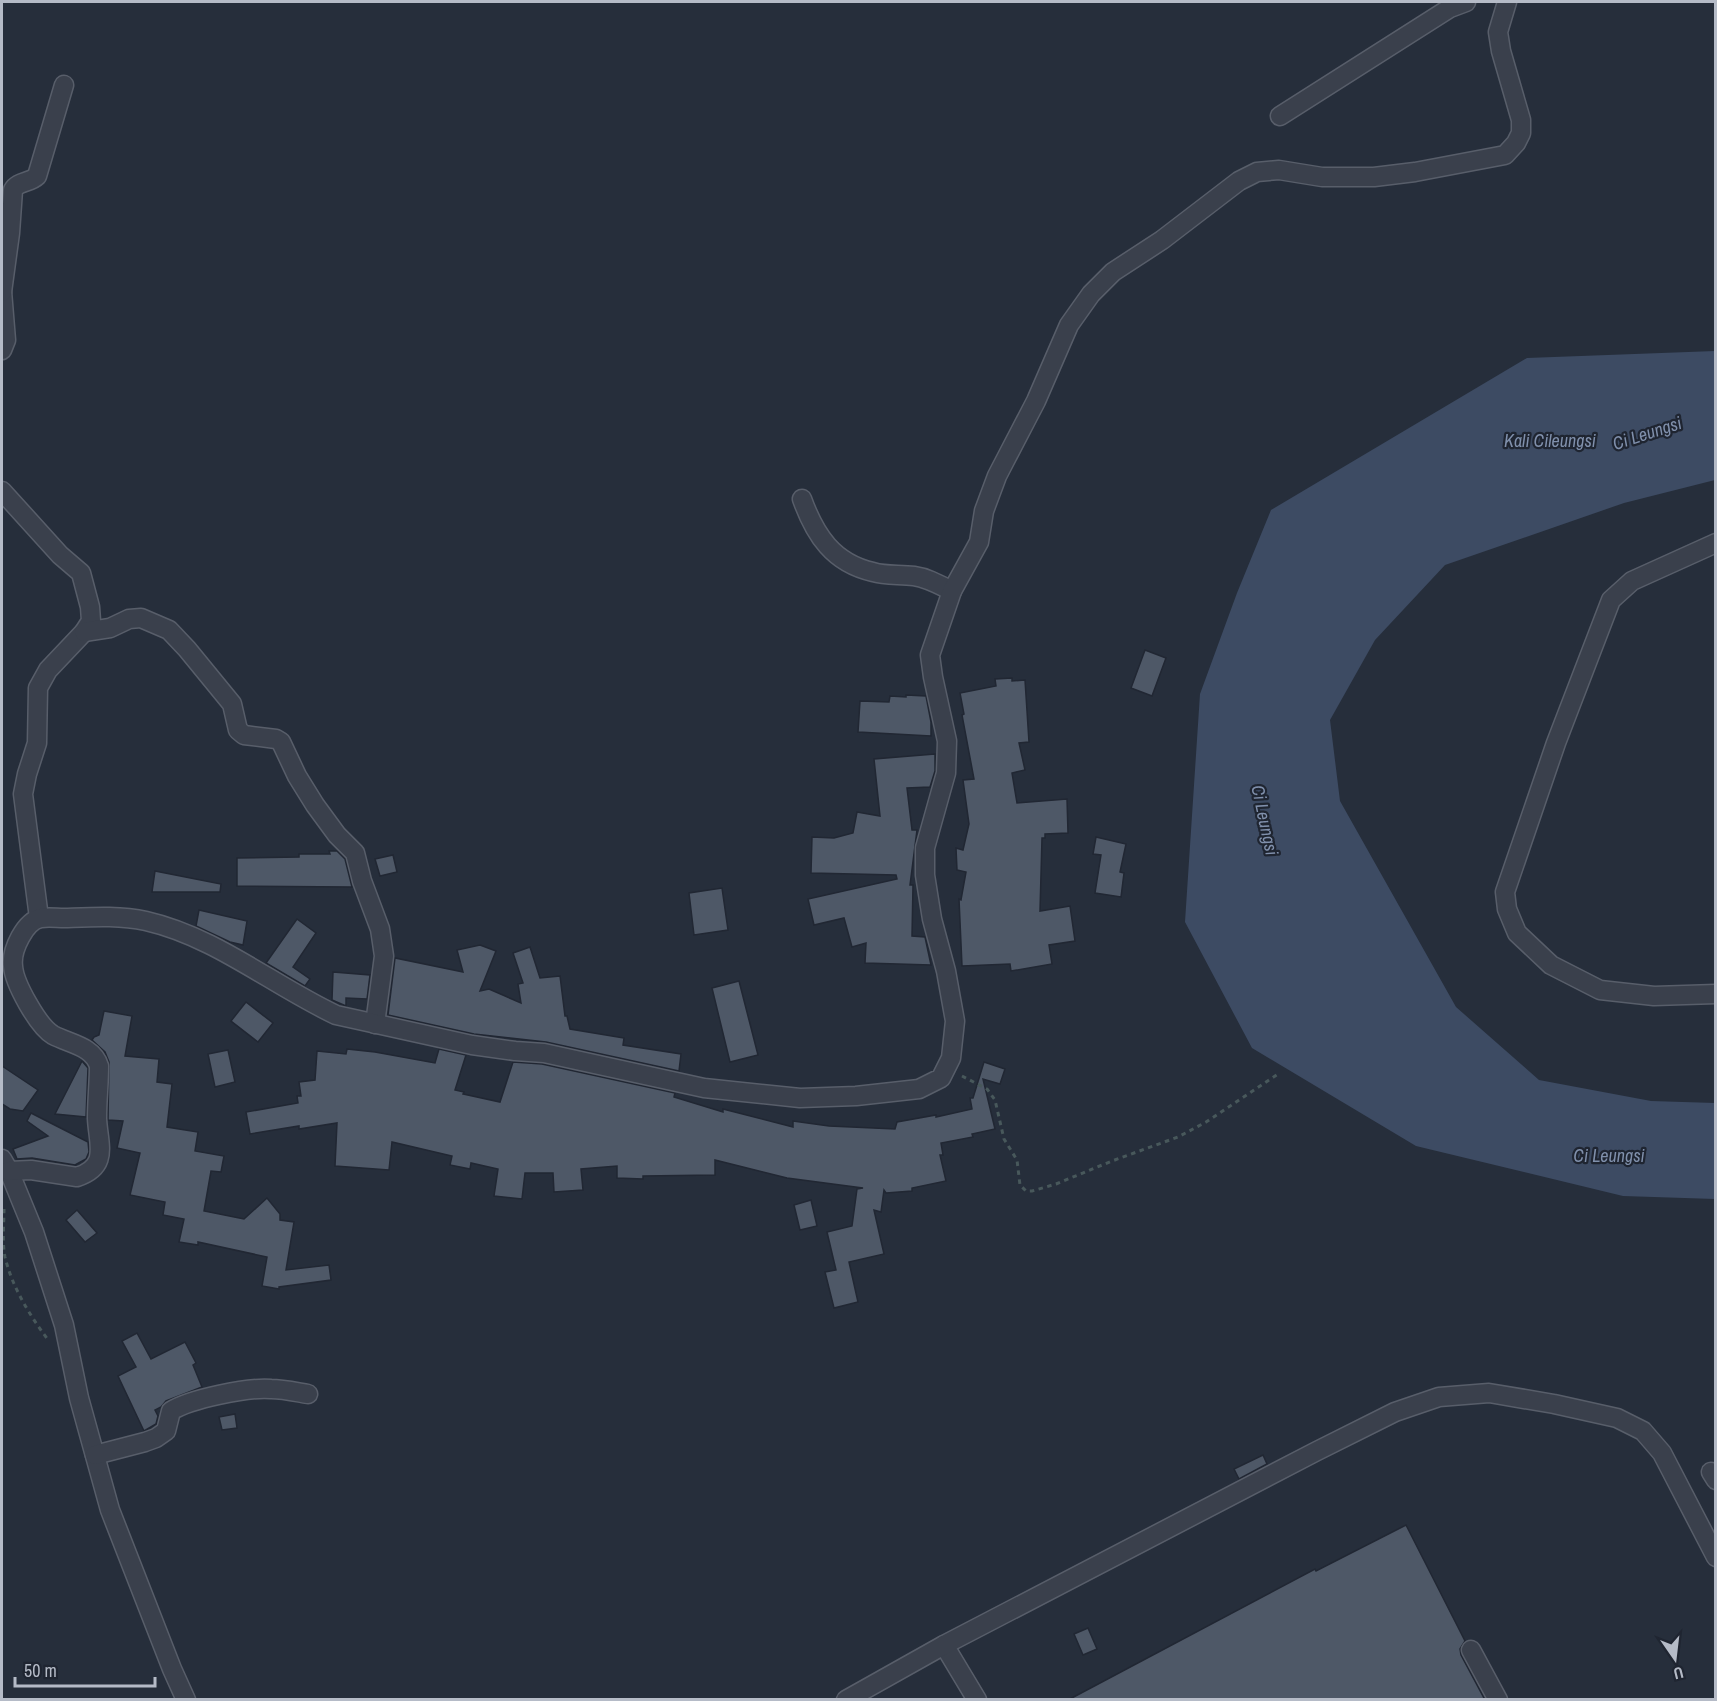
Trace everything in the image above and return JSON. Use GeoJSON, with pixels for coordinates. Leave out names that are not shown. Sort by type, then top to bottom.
{"type":"FeatureCollection","features":[{"type":"Feature","properties":{"kind":"street"},"geometry":{"type":"LineString","coordinates":[[1280,116],[1450,8],[1466,2]]}},
{"type":"Feature","properties":{"kind":"street"},"geometry":{"type":"LineString","coordinates":[[5,1165],[76,1177],[93,1168],[101,1153],[97,1119],[99,1066],[97,1058],[90,1051],[51,1034],[43,1026],[18,987],[12,964],[16,946],[24,931],[39,918],[116,917],[145,921],[210,943],[336,1015],[472,1045],[544,1053],[704,1088],[800,1098],[856,1096],[919,1089],[941,1078],[947,1068],[953,1047],[955,1021],[946,971],[932,919],[925,875],[925,848],[946,773],[947,741],[930,655],[952,591],[979,542],[984,511],[997,476],[1036,401],[1068,325],[1091,294],[1113,272],[1162,240],[1239,181],[1257,172],[1279,170],[1322,177],[1374,177],[1498,157],[1512,149],[1521,133],[1521,120],[1501,51],[1498,32],[1506,2],[1516,2]]}},
{"type":"Feature","properties":{"kind":"street"},"geometry":{"type":"LineString","coordinates":[[2,350],[6,340],[2,292],[13,190],[16,185],[31,181],[37,176],[64,85]]}},
{"type":"Feature","properties":{"kind":"street"},"geometry":{"type":"LineString","coordinates":[[2,491],[60,555],[81,573],[86,584],[91,621],[84,632],[48,670],[38,688],[37,743],[23,794],[39,918]]}},
{"type":"Feature","properties":{"kind":"street"},"geometry":{"type":"LineString","coordinates":[[802,500],[811,524],[819,537],[849,562],[870,572],[926,579],[952,591]]}},
{"type":"Feature","properties":{"kind":"street"},"geometry":{"type":"LineString","coordinates":[[1716,543],[1632,581],[1611,600],[1556,743],[1504,892],[1507,909],[1517,933],[1551,965],[1600,990],[1654,996],[1716,994]]}},
{"type":"Feature","properties":{"kind":"street"},"geometry":{"type":"LineString","coordinates":[[84,632],[110,628],[129,619],[141,618],[169,630],[188,649],[232,704],[238,730],[244,735],[276,739],[281,742],[297,776],[315,805],[337,835],[355,853],[362,881],[380,929],[384,956],[375,1024]]}},
{"type":"Feature","properties":{"kind":"street"},"geometry":{"type":"LineString","coordinates":[[5,1165],[34,1232],[64,1325],[79,1398],[110,1510],[186,1700]]}},
{"type":"Feature","properties":{"kind":"street"},"geometry":{"type":"LineString","coordinates":[[95,1455],[156,1438],[166,1431],[171,1411],[193,1402],[252,1389],[308,1394]]}},
{"type":"Feature","properties":{"kind":"street"},"geometry":{"type":"LineString","coordinates":[[846,1700],[944,1645],[1395,1412],[1439,1397],[1489,1393],[1543,1402],[1617,1418],[1643,1431],[1662,1453],[1716,1557]]}},
{"type":"Feature","properties":{"kind":"street"},"geometry":{"type":"LineString","coordinates":[[944,1645],[977,1699]]}},
{"type":"Feature","properties":{"kind":"street"},"geometry":{"type":"LineString","coordinates":[[1471,1650],[1498,1700]]}},
{"type":"Feature","properties":{"kind":"path"},"geometry":{"type":"LineString","coordinates":[[947,1068],[987,1089],[995,1100],[1004,1139],[1017,1160],[1020,1185],[1026,1191],[1056,1185],[1112,1161],[1178,1137],[1206,1122],[1278,1074]]}},
{"type":"Feature","properties":{"kind":"path"},"geometry":{"type":"LineString","coordinates":[[4,1230],[5,1256],[15,1286],[34,1322],[54,1348]]}},
{"type":"Feature","properties":{"kind":"water"},"geometry":{"type":"Polygon","coordinates":[[[1715,351],[1715,480],[1624,503],[1445,565],[1375,640],[1330,720],[1340,801],[1456,1007],[1539,1080],[1651,1101],[1715,1103],[1715,1199],[1623,1196],[1416,1146],[1252,1048],[1185,922],[1200,694],[1237,593],[1271,510],[1527,358],[1715,351]]]}},
{"type":"Feature","properties":{"kind":"building"},"geometry":{"type":"Polygon","coordinates":[[[1145,650],[1166,658],[1152,696],[1131,688],[1145,650]]]}},
{"type":"Feature","properties":{"kind":"building"},"geometry":{"type":"Polygon","coordinates":[[[1012,678],[1012,681],[1025,680],[1029,742],[1019,743],[1025,770],[1012,773],[1017,803],[1067,799],[1068,833],[1045,834],[1045,838],[1042,838],[1040,911],[1070,906],[1075,941],[1049,945],[1052,964],[1011,971],[1010,964],[962,966],[959,899],[961,900],[966,872],[957,870],[956,848],[963,850],[969,824],[963,780],[974,779],[960,693],[996,686],[995,679],[1012,678]]]}},
{"type":"Feature","properties":{"kind":"building"},"geometry":{"type":"Polygon","coordinates":[[[906,695],[926,696],[931,736],[858,732],[860,701],[889,702],[890,696],[906,697],[906,695]]]}},
{"type":"Feature","properties":{"kind":"building"},"geometry":{"type":"Polygon","coordinates":[[[935,754],[935,771],[930,787],[907,788],[912,830],[917,830],[910,885],[913,885],[912,936],[925,937],[931,965],[865,963],[866,943],[852,947],[844,918],[814,925],[808,899],[897,879],[896,875],[811,873],[812,837],[834,838],[853,833],[857,812],[880,816],[874,759],[935,754]]]}},
{"type":"Feature","properties":{"kind":"building"},"geometry":{"type":"Polygon","coordinates":[[[1096,837],[1126,844],[1120,872],[1124,873],[1121,897],[1095,893],[1101,855],[1093,854],[1096,837]]]}},
{"type":"Feature","properties":{"kind":"building"},"geometry":{"type":"Polygon","coordinates":[[[329,851],[337,851],[345,859],[352,887],[237,886],[237,858],[299,857],[299,854],[330,854],[329,851]]]}},
{"type":"Feature","properties":{"kind":"building"},"geometry":{"type":"Polygon","coordinates":[[[393,855],[397,872],[380,876],[375,859],[393,855]]]}},
{"type":"Feature","properties":{"kind":"building"},"geometry":{"type":"Polygon","coordinates":[[[155,871],[221,884],[220,892],[152,892],[155,871]]]}},
{"type":"Feature","properties":{"kind":"building"},"geometry":{"type":"Polygon","coordinates":[[[722,888],[728,930],[694,935],[689,893],[722,888]]]}},
{"type":"Feature","properties":{"kind":"building"},"geometry":{"type":"Polygon","coordinates":[[[199,910],[247,921],[243,945],[230,942],[196,926],[199,910]]]}},
{"type":"Feature","properties":{"kind":"building"},"geometry":{"type":"Polygon","coordinates":[[[297,919],[316,933],[293,967],[310,979],[305,986],[266,963],[297,919]]]}},
{"type":"Feature","properties":{"kind":"building"},"geometry":{"type":"Polygon","coordinates":[[[480,945],[496,951],[480,991],[489,989],[521,1003],[518,984],[523,983],[513,953],[530,947],[540,978],[560,976],[565,1016],[567,1016],[570,1029],[624,1038],[623,1045],[681,1054],[679,1071],[546,1042],[474,1034],[388,1015],[395,958],[463,972],[457,950],[480,945]]]}},
{"type":"Feature","properties":{"kind":"building"},"geometry":{"type":"Polygon","coordinates":[[[333,972],[370,975],[367,999],[346,998],[346,1006],[332,1000],[333,972]]]}},
{"type":"Feature","properties":{"kind":"building"},"geometry":{"type":"Polygon","coordinates":[[[739,981],[758,1055],[730,1062],[712,988],[739,981]]]}},
{"type":"Feature","properties":{"kind":"building"},"geometry":{"type":"Polygon","coordinates":[[[246,1002],[273,1023],[258,1042],[231,1021],[246,1002]]]}},
{"type":"Feature","properties":{"kind":"building"},"geometry":{"type":"Polygon","coordinates":[[[104,1011],[132,1016],[125,1056],[159,1059],[157,1082],[172,1084],[167,1127],[198,1132],[195,1151],[224,1156],[221,1172],[211,1171],[204,1211],[244,1219],[267,1198],[280,1214],[280,1220],[294,1222],[286,1270],[329,1265],[331,1280],[279,1287],[279,1289],[262,1286],[267,1257],[198,1242],[198,1245],[179,1242],[184,1219],[163,1215],[165,1202],[130,1195],[140,1153],[117,1148],[123,1121],[108,1120],[109,1062],[105,1052],[92,1040],[99,1035],[104,1011]]]}},
{"type":"Feature","properties":{"kind":"building"},"geometry":{"type":"Polygon","coordinates":[[[347,1049],[435,1063],[439,1049],[466,1055],[455,1090],[464,1092],[463,1094],[500,1102],[513,1062],[542,1064],[675,1093],[674,1097],[723,1112],[723,1109],[793,1127],[793,1121],[829,1126],[895,1129],[897,1122],[972,1109],[970,1098],[973,1098],[984,1062],[1005,1069],[1000,1084],[983,1079],[995,1129],[972,1134],[973,1137],[941,1143],[943,1155],[940,1155],[946,1181],[912,1188],[912,1191],[886,1193],[884,1190],[881,1212],[874,1210],[884,1254],[849,1262],[858,1302],[834,1308],[825,1272],[836,1270],[827,1232],[852,1226],[857,1189],[863,1188],[787,1178],[715,1160],[715,1175],[617,1178],[617,1166],[581,1169],[583,1190],[554,1192],[553,1173],[525,1173],[522,1199],[494,1196],[498,1169],[471,1163],[470,1169],[450,1165],[452,1156],[392,1142],[389,1170],[335,1166],[337,1123],[250,1134],[246,1112],[298,1103],[297,1096],[301,1096],[299,1082],[315,1080],[317,1051],[346,1054],[347,1049]]]}},
{"type":"Feature","properties":{"kind":"building"},"geometry":{"type":"Polygon","coordinates":[[[228,1050],[235,1082],[215,1087],[208,1054],[228,1050]]]}},
{"type":"Feature","properties":{"kind":"building"},"geometry":{"type":"Polygon","coordinates":[[[82,1061],[88,1068],[86,1117],[55,1114],[82,1061]]]}},
{"type":"Feature","properties":{"kind":"building"},"geometry":{"type":"Polygon","coordinates":[[[2,1066],[38,1090],[23,1111],[10,1109],[2,1104],[2,1066]]]}},
{"type":"Feature","properties":{"kind":"building"},"geometry":{"type":"Polygon","coordinates":[[[31,1113],[88,1142],[89,1152],[86,1159],[75,1165],[32,1158],[17,1159],[13,1149],[48,1136],[27,1121],[31,1113]]]}},
{"type":"Feature","properties":{"kind":"building"},"geometry":{"type":"Polygon","coordinates":[[[811,1200],[817,1226],[800,1230],[794,1205],[811,1200]]]}},
{"type":"Feature","properties":{"kind":"building"},"geometry":{"type":"Polygon","coordinates":[[[77,1210],[97,1233],[85,1242],[66,1220],[77,1210]]]}},
{"type":"Feature","properties":{"kind":"building"},"geometry":{"type":"Polygon","coordinates":[[[137,1333],[151,1359],[185,1342],[196,1363],[193,1365],[202,1387],[166,1401],[155,1410],[158,1416],[156,1424],[144,1431],[118,1376],[136,1367],[122,1341],[137,1333]]]}},
{"type":"Feature","properties":{"kind":"building"},"geometry":{"type":"Polygon","coordinates":[[[235,1414],[237,1428],[222,1430],[219,1417],[235,1414]]]}},
{"type":"Feature","properties":{"kind":"building"},"geometry":{"type":"Polygon","coordinates":[[[1263,1455],[1267,1464],[1239,1479],[1234,1469],[1263,1455]]]}},
{"type":"Feature","properties":{"kind":"building"},"geometry":{"type":"Polygon","coordinates":[[[1406,1525],[1465,1641],[1460,1649],[1461,1655],[1485,1700],[1068,1700],[1315,1569],[1316,1571],[1406,1525]]]}},
{"type":"Feature","properties":{"kind":"building"},"geometry":{"type":"Polygon","coordinates":[[[1088,1628],[1097,1649],[1083,1655],[1074,1634],[1088,1628]]]}},
{"type":"Feature","properties":{"kind":"water label","name":"Ci Leungsi"},"geometry":{"type":"Point","coordinates":[1647,433]}},
{"type":"Feature","properties":{"kind":"water label","name":"Kali Cileungsi"},"geometry":{"type":"Point","coordinates":[1550,440]}},
{"type":"Feature","properties":{"kind":"water label","name":"Ci Leungsi"},"geometry":{"type":"Point","coordinates":[1265,820]}},
{"type":"Feature","properties":{"kind":"water label","name":"Ci Leungsi"},"geometry":{"type":"Point","coordinates":[1609,1155]}}]}
